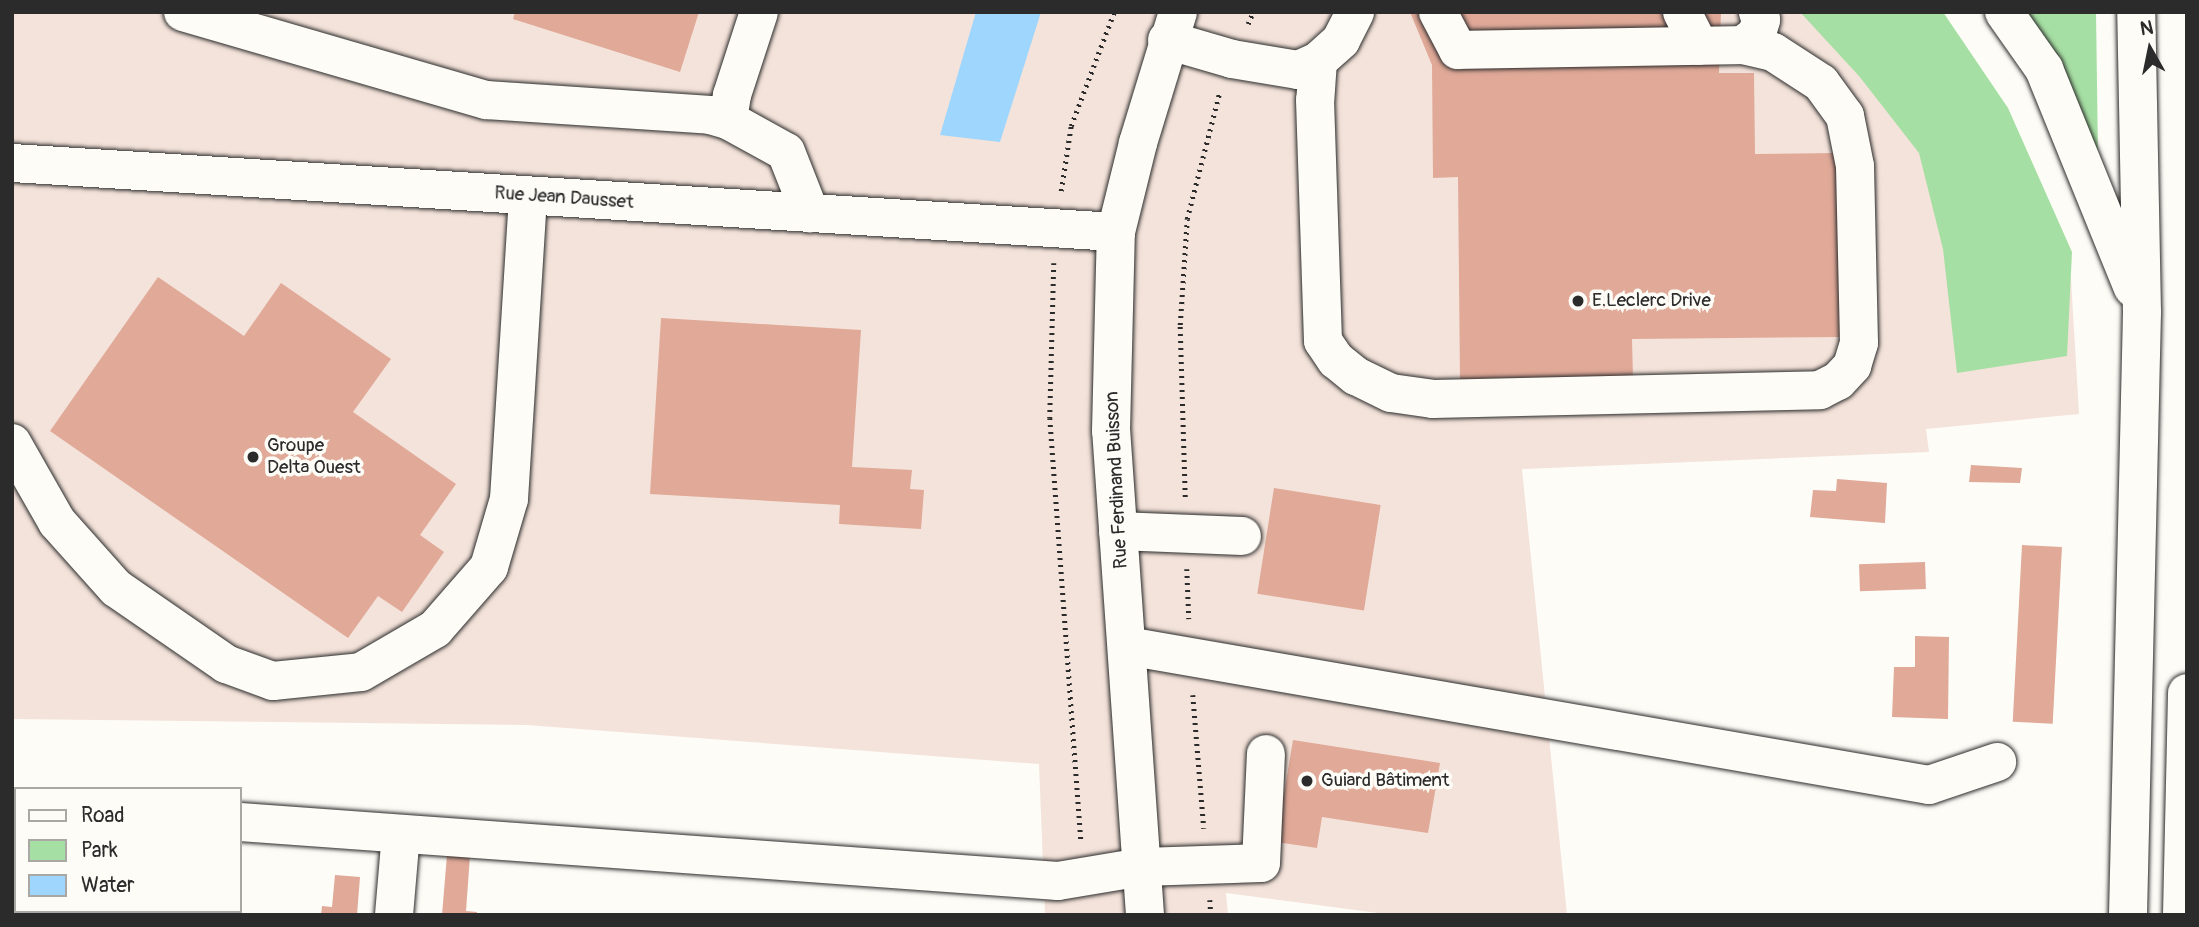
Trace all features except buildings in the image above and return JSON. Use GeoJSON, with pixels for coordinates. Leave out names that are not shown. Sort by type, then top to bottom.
{"type":"FeatureCollection","features":[{"type":"Feature","properties":{"kind":"street"},"geometry":{"type":"LineString","coordinates":[[183,12],[486,100],[710,114],[728,120],[786,152],[810,214]]}},
{"type":"Feature","properties":{"kind":"street"},"geometry":{"type":"LineString","coordinates":[[728,120],[732,95],[759,12]]}},
{"type":"Feature","properties":{"kind":"street"},"geometry":{"type":"LineString","coordinates":[[1173,26],[1232,59],[1298,70],[1318,61],[1341,40],[1355,12]]}},
{"type":"Feature","properties":{"kind":"street"},"geometry":{"type":"LineString","coordinates":[[1318,61],[1315,100],[1323,341],[1336,360],[1356,376],[1391,393],[1433,399],[1820,390],[1838,381],[1852,366],[1860,343],[1855,166],[1845,116],[1821,83],[1782,57],[1751,29],[1699,46],[1458,50],[1438,12]]}},
{"type":"Feature","properties":{"kind":"street"},"geometry":{"type":"LineString","coordinates":[[1682,12],[1699,46]]}},
{"type":"Feature","properties":{"kind":"street"},"geometry":{"type":"LineString","coordinates":[[2004,12],[2044,69],[2142,312]]}},
{"type":"Feature","properties":{"kind":"street"},"geometry":{"type":"LineString","coordinates":[[2128,915],[2142,312],[2136,12]]}},
{"type":"Feature","properties":{"kind":"street","name":"Rue Ferdinand Buisson"},"geometry":{"type":"LineString","coordinates":[[1145,915],[1111,431],[1116,232],[1173,26]]}},
{"type":"Feature","properties":{"kind":"street","name":"Rue Jean Dausset"},"geometry":{"type":"LineString","coordinates":[[12,163],[1116,232]]}},
{"type":"Feature","properties":{"kind":"street"},"geometry":{"type":"LineString","coordinates":[[12,443],[57,522],[116,588],[226,664],[273,681],[361,672],[435,629],[489,567],[509,499],[528,196]]}},
{"type":"Feature","properties":{"kind":"street"},"geometry":{"type":"LineString","coordinates":[[1118,531],[1242,536]]}},
{"type":"Feature","properties":{"kind":"street"},"geometry":{"type":"LineString","coordinates":[[1127,646],[1929,785],[1997,762]]}},
{"type":"Feature","properties":{"kind":"street"},"geometry":{"type":"LineString","coordinates":[[2182,915],[2187,693]]}},
{"type":"Feature","properties":{"kind":"street"},"geometry":{"type":"LineString","coordinates":[[242,822],[1058,881],[1142,867],[1261,863],[1266,754]]}},
{"type":"Feature","properties":{"kind":"street"},"geometry":{"type":"LineString","coordinates":[[394,915],[401,834]]}},
{"type":"Feature","properties":{"kind":"path"},"geometry":{"type":"LineString","coordinates":[[1084,877],[1049,418],[1055,228],[1071,126],[1114,12]]}},
{"type":"Feature","properties":{"kind":"path"},"geometry":{"type":"LineString","coordinates":[[1211,915],[1191,658],[1180,325],[1187,219],[1224,76],[1253,12]]}},
{"type":"Feature","properties":{"kind":"shaded area"},"geometry":{"type":"Polygon","coordinates":[[[12,12],[1931,12],[2008,108],[2071,279],[2079,414],[1926,429],[1929,452],[1522,469],[1567,915],[1393,915],[1226,893],[1228,915],[1045,915],[1039,764],[527,725],[12,719],[12,12]]]}},
{"type":"Feature","properties":{"kind":"green space"},"geometry":{"type":"Polygon","coordinates":[[[1800,12],[1943,12],[2008,108],[2072,252],[2067,356],[1957,373],[1943,249],[1919,153],[1859,76],[1800,12]]]}},
{"type":"Feature","properties":{"kind":"green space"},"geometry":{"type":"Polygon","coordinates":[[[2007,12],[2096,12],[2098,156],[2007,12]]]}},
{"type":"Feature","properties":{"kind":"water"},"geometry":{"type":"Polygon","coordinates":[[[976,12],[1041,12],[1000,142],[940,135],[976,12]]]}},
{"type":"Feature","properties":{"kind":"place","name":"E.Leclerc Drive"},"geometry":{"type":"Point","coordinates":[1578,301]}},
{"type":"Feature","properties":{"kind":"place","name":"Groupe Delta Ouest"},"geometry":{"type":"Point","coordinates":[253,457]}},
{"type":"Feature","properties":{"kind":"place","name":"Guiard Bâtiment"},"geometry":{"type":"Point","coordinates":[1307,781]}}]}
